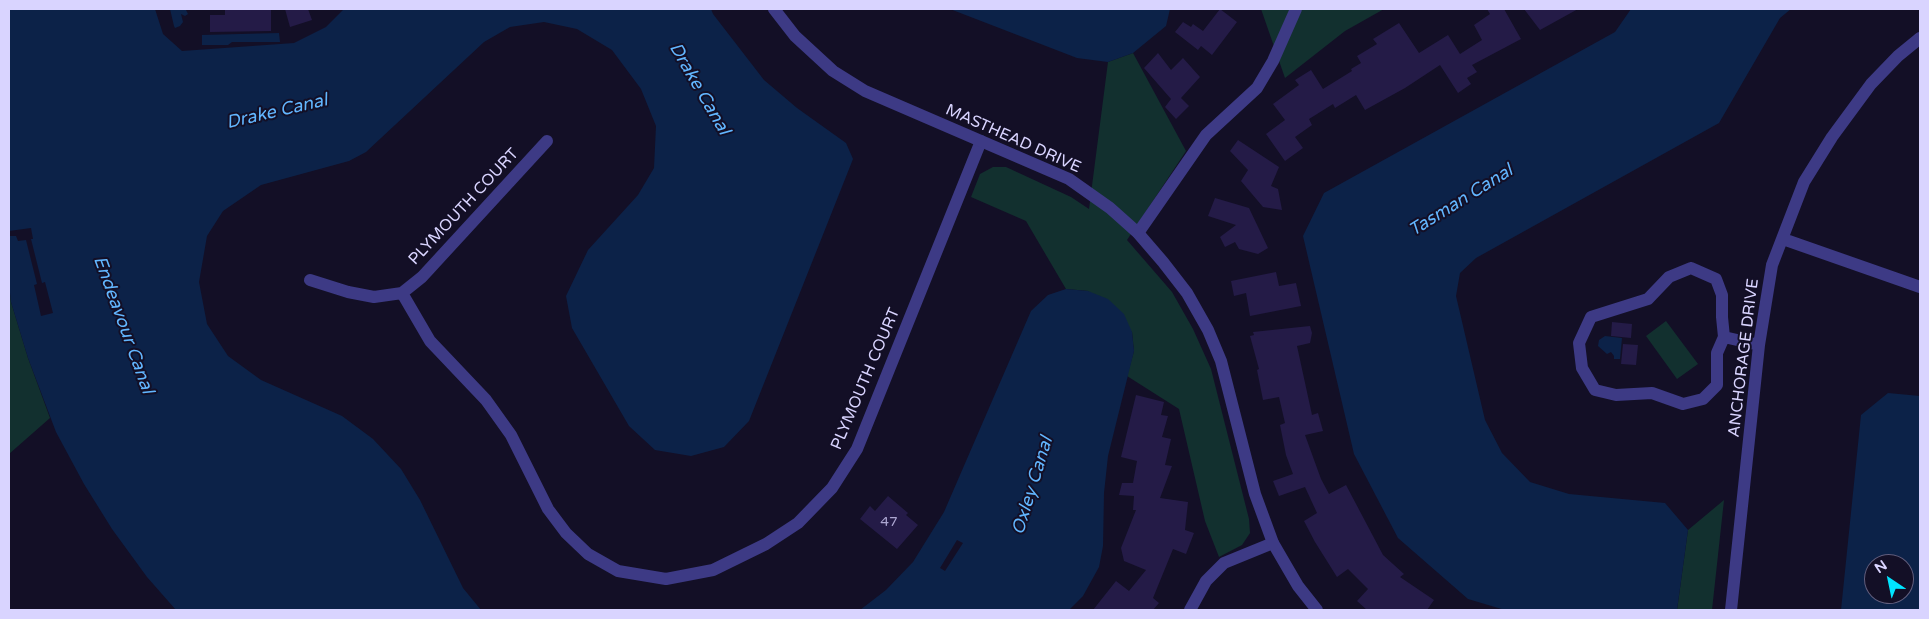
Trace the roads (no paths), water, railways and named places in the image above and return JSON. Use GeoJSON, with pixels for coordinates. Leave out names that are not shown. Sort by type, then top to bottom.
{"type":"FeatureCollection","features":[{"type":"Feature","properties":{"kind":"street","name":"MASTHEAD DRIVE"},"geometry":{"type":"LineString","coordinates":[[774,9],[796,36],[833,71],[865,90],[1069,179],[1110,208],[1138,233],[1187,294],[1208,330],[1221,361],[1255,494],[1273,543],[1298,586],[1318,610]]}},
{"type":"Feature","properties":{"kind":"street"},"geometry":{"type":"LineString","coordinates":[[1138,233],[1206,135],[1257,88],[1273,61],[1296,9]]}},
{"type":"Feature","properties":{"kind":"street","name":"ANCHORAGE DRIVE"},"geometry":{"type":"LineString","coordinates":[[1731,610],[1759,346],[1772,265],[1804,182],[1832,137],[1871,84],[1898,56],[1920,38]]}},
{"type":"Feature","properties":{"kind":"street","name":"PLYMOUTH COURT"},"geometry":{"type":"LineString","coordinates":[[547,141],[422,277],[402,293],[430,341],[486,400],[510,435],[548,509],[566,533],[588,554],[618,571],[666,579],[713,570],[766,544],[798,522],[832,488],[857,449],[981,141]]}},
{"type":"Feature","properties":{"kind":"street"},"geometry":{"type":"LineString","coordinates":[[1783,239],[1920,288]]}},
{"type":"Feature","properties":{"kind":"street"},"geometry":{"type":"LineString","coordinates":[[1691,268],[1716,278],[1722,295],[1724,337],[1717,353],[1717,385],[1703,399],[1683,404],[1652,393],[1616,395],[1595,390],[1582,368],[1579,343],[1591,317],[1648,299],[1669,277],[1691,268]]}},
{"type":"Feature","properties":{"kind":"street"},"geometry":{"type":"LineString","coordinates":[[310,280],[348,292],[374,296],[402,293]]}},
{"type":"Feature","properties":{"kind":"street"},"geometry":{"type":"LineString","coordinates":[[1724,337],[1759,346]]}},
{"type":"Feature","properties":{"kind":"street"},"geometry":{"type":"LineString","coordinates":[[1190,610],[1206,581],[1224,563],[1273,543]]}},
{"type":"Feature","properties":{"kind":"water"},"geometry":{"type":"Polygon","coordinates":[[[9,9],[155,9],[163,34],[182,51],[294,43],[326,27],[344,9],[711,9],[764,80],[797,108],[846,143],[853,159],[749,421],[724,447],[691,456],[655,450],[629,426],[572,328],[566,296],[588,250],[638,195],[654,168],[656,126],[641,89],[612,50],[577,29],[544,22],[510,27],[484,42],[366,152],[349,161],[261,185],[223,211],[207,236],[199,282],[207,324],[228,356],[261,380],[342,416],[373,439],[401,469],[420,500],[463,588],[481,610],[176,610],[147,577],[112,529],[84,484],[56,432],[28,358],[11,302],[9,284],[9,9]]]}},
{"type":"Feature","properties":{"kind":"water"},"geometry":{"type":"Polygon","coordinates":[[[170,9],[186,10],[188,14],[185,16],[181,14],[183,22],[180,26],[175,28],[170,9]]]}},
{"type":"Feature","properties":{"kind":"water"},"geometry":{"type":"Polygon","coordinates":[[[950,9],[1170,9],[1166,26],[1133,53],[1108,62],[1077,58],[950,9]]]}},
{"type":"Feature","properties":{"kind":"water","name":"Tasman Canal"},"geometry":{"type":"Polygon","coordinates":[[[1631,9],[1791,9],[1780,18],[1719,123],[1476,258],[1460,273],[1456,296],[1485,420],[1502,453],[1530,482],[1569,494],[1665,503],[1688,530],[1677,610],[1505,610],[1468,599],[1398,538],[1354,454],[1303,236],[1324,193],[1615,32],[1631,9]]]}},
{"type":"Feature","properties":{"kind":"water"},"geometry":{"type":"Polygon","coordinates":[[[279,33],[280,42],[232,42],[228,45],[202,45],[202,35],[279,33]]]}},
{"type":"Feature","properties":{"kind":"water","name":"Oxley Canal"},"geometry":{"type":"Polygon","coordinates":[[[1066,289],[1088,291],[1108,299],[1124,314],[1132,332],[1134,351],[1108,456],[1104,493],[1103,546],[1099,567],[1083,596],[1069,610],[860,610],[886,590],[913,562],[944,512],[1031,311],[1048,295],[1066,289]]]}},
{"type":"Feature","properties":{"kind":"water"},"geometry":{"type":"Polygon","coordinates":[[[1605,336],[1622,338],[1620,359],[1614,359],[1611,352],[1607,354],[1598,346],[1599,340],[1605,336]]]}},
{"type":"Feature","properties":{"kind":"water"},"geometry":{"type":"Polygon","coordinates":[[[1888,393],[1920,396],[1920,610],[1841,610],[1861,415],[1888,393]]]}},
{"type":"Feature","properties":{"kind":"water label","name":"Drake Canal"},"geometry":{"type":"Point","coordinates":[699,89]}},
{"type":"Feature","properties":{"kind":"water label","name":"Drake Canal"},"geometry":{"type":"Point","coordinates":[277,112]}},
{"type":"Feature","properties":{"kind":"water label","name":"Endeavour Canal"},"geometry":{"type":"Point","coordinates":[123,325]}}]}
